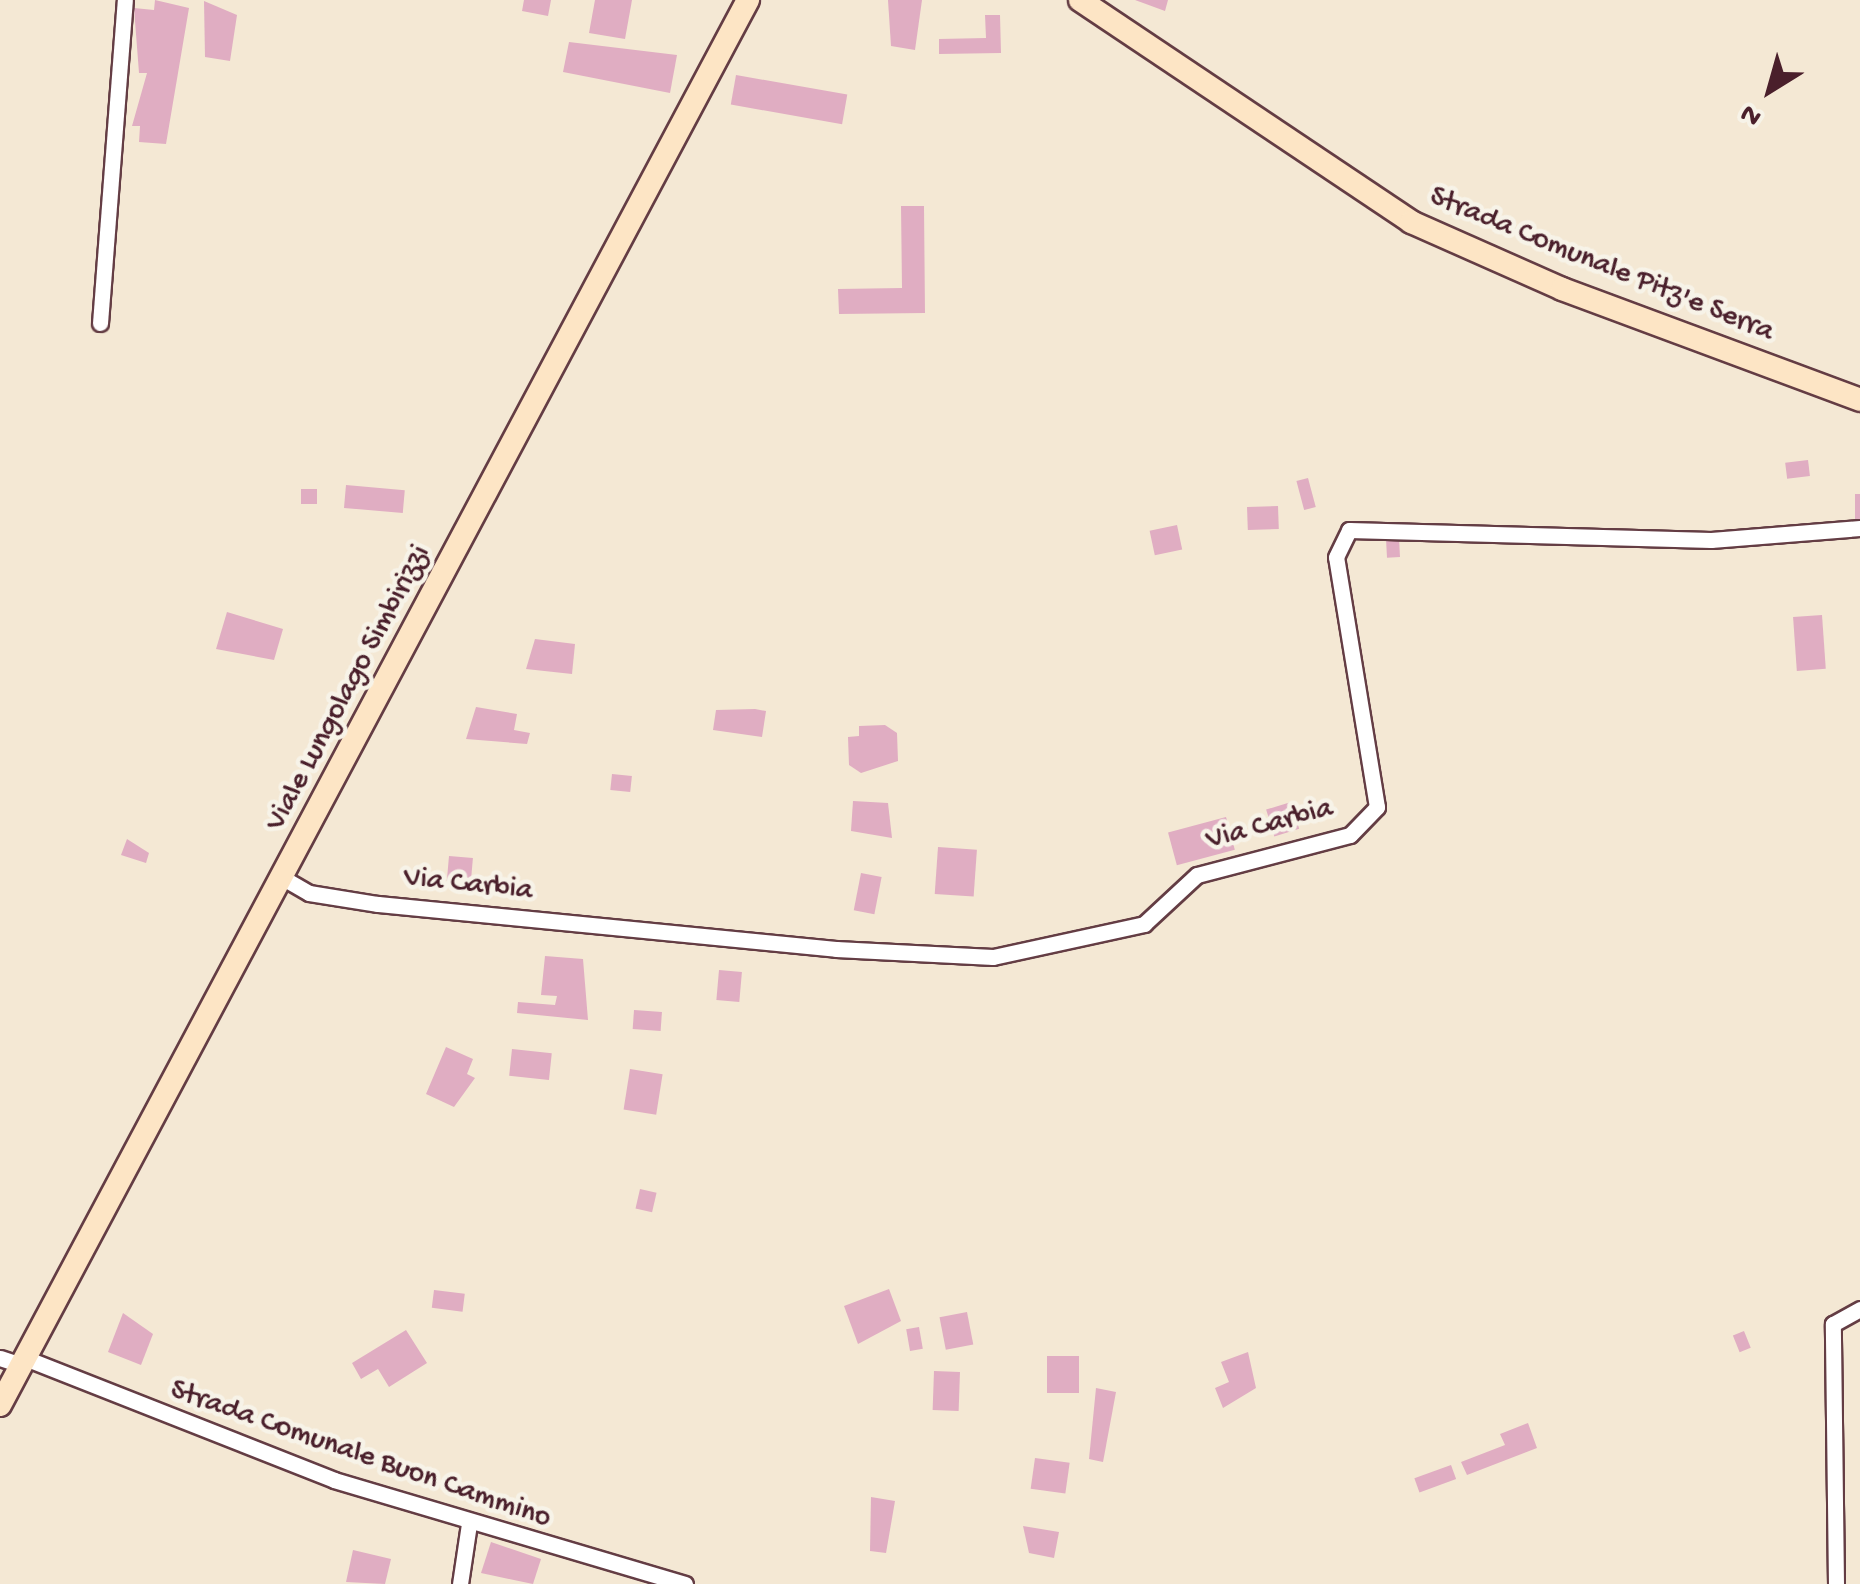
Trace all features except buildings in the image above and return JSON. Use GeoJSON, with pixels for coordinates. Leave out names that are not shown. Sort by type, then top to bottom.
{"type":"FeatureCollection","features":[{"type":"Feature","properties":{"kind":"main road","name":"Viale Lungolago Simbirizzi"},"geometry":{"type":"LineString","coordinates":[[0,1405],[16,1360],[282,878],[748,0]]}},
{"type":"Feature","properties":{"kind":"main road","name":"Strada Comunale Pitz'e Serra"},"geometry":{"type":"LineString","coordinates":[[1080,0],[1411,222],[1562,289],[1860,400]]}},
{"type":"Feature","properties":{"kind":"street"},"geometry":{"type":"LineString","coordinates":[[100,324],[126,0]]}},
{"type":"Feature","properties":{"kind":"street","name":"Via Carbia"},"geometry":{"type":"LineString","coordinates":[[282,878],[309,893],[378,904],[836,949],[993,957],[1144,924],[1197,874],[1350,835],[1377,807],[1336,557],[1350,530],[1712,540],[1860,528]]}},
{"type":"Feature","properties":{"kind":"street"},"geometry":{"type":"LineString","coordinates":[[1836,1584],[1833,1324],[1860,1309]]}},
{"type":"Feature","properties":{"kind":"street","name":"Strada Comunale Buon Cammino"},"geometry":{"type":"LineString","coordinates":[[16,1360],[151,1414],[469,1524],[685,1584]]}},
{"type":"Feature","properties":{"kind":"street"},"geometry":{"type":"LineString","coordinates":[[460,1584],[469,1524]]}}]}
